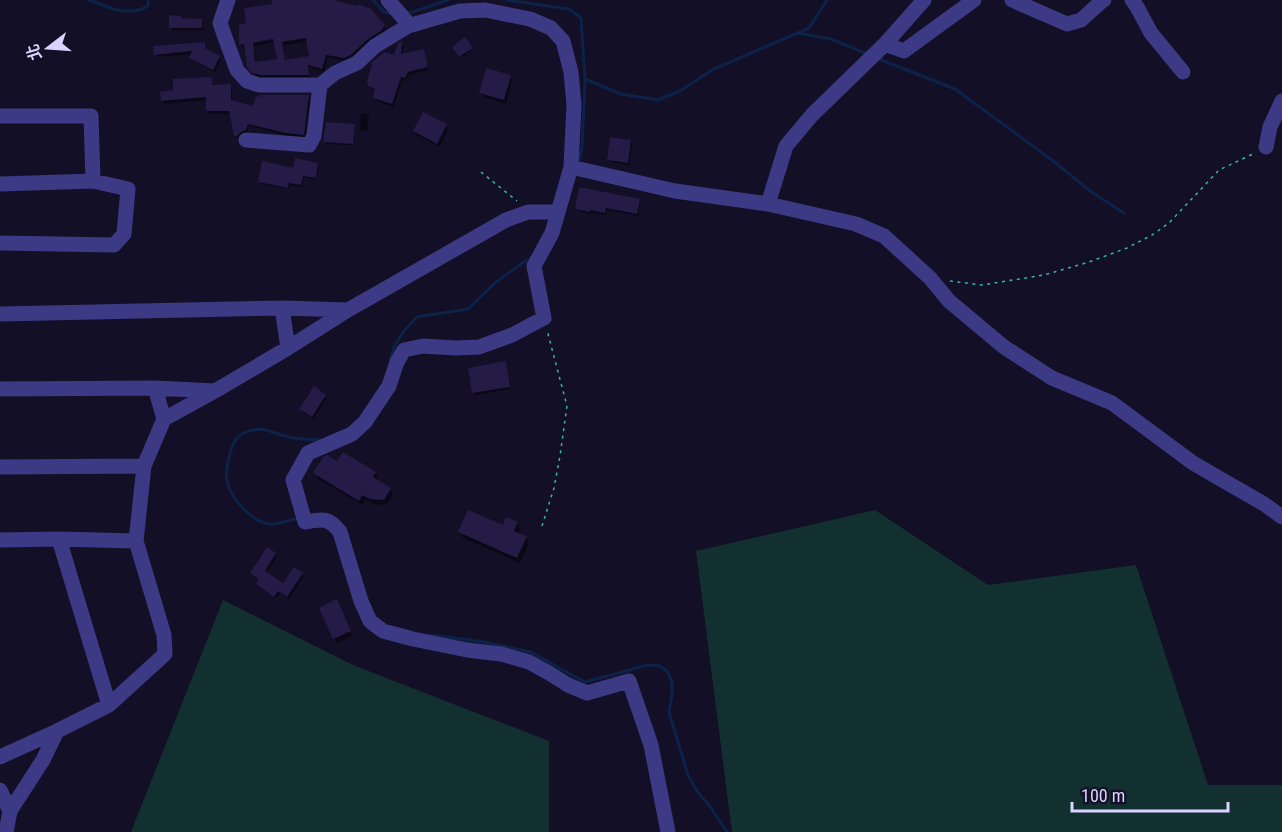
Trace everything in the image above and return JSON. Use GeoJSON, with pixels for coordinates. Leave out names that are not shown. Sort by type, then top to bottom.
{"type":"FeatureCollection","features":[{"type":"Feature","properties":{"kind":"street"},"geometry":{"type":"LineString","coordinates":[[228,0],[220,22],[226,40],[237,70],[247,81],[259,85],[320,85],[335,73],[357,63],[375,46],[407,23],[460,11],[485,10],[530,19],[551,28],[563,41],[571,72],[574,105],[571,167],[552,234],[534,266],[544,318],[512,335],[479,347],[423,346],[404,350],[388,386],[365,422],[352,434],[308,453],[293,480],[305,522],[323,519],[333,523],[340,532],[360,601],[370,621],[383,631],[467,650],[501,654],[530,662],[568,686],[587,693],[629,681],[651,745],[668,832]]}},
{"type":"Feature","properties":{"kind":"street"},"geometry":{"type":"LineString","coordinates":[[768,204],[786,146],[812,115],[885,44],[924,0]]}},
{"type":"Feature","properties":{"kind":"street"},"geometry":{"type":"LineString","coordinates":[[885,44],[904,51],[974,0]]}},
{"type":"Feature","properties":{"kind":"street"},"geometry":{"type":"LineString","coordinates":[[1012,0],[1067,24],[1081,20],[1104,0]]}},
{"type":"Feature","properties":{"kind":"street"},"geometry":{"type":"LineString","coordinates":[[1132,0],[1151,33],[1183,72]]}},
{"type":"Feature","properties":{"kind":"street"},"geometry":{"type":"LineString","coordinates":[[392,4],[407,23]]}},
{"type":"Feature","properties":{"kind":"street"},"geometry":{"type":"LineString","coordinates":[[246,140],[309,145],[314,136],[320,85]]}},
{"type":"Feature","properties":{"kind":"street"},"geometry":{"type":"LineString","coordinates":[[1266,147],[1270,127],[1282,101]]}},
{"type":"Feature","properties":{"kind":"street"},"geometry":{"type":"LineString","coordinates":[[0,116],[91,116],[93,181]]}},
{"type":"Feature","properties":{"kind":"street"},"geometry":{"type":"LineString","coordinates":[[571,167],[675,190],[768,204],[855,224],[884,236],[930,278],[949,301],[1004,347],[1052,378],[1112,403],[1193,463],[1282,517]]}},
{"type":"Feature","properties":{"kind":"street"},"geometry":{"type":"LineString","coordinates":[[0,184],[93,181],[128,189],[124,234],[114,245],[0,243]]}},
{"type":"Feature","properties":{"kind":"street"},"geometry":{"type":"LineString","coordinates":[[0,757],[109,705],[165,654],[164,635],[136,541],[144,466],[164,419],[216,391],[348,310],[506,220],[528,212],[558,212]]}},
{"type":"Feature","properties":{"kind":"street"},"geometry":{"type":"LineString","coordinates":[[0,314],[282,308],[348,310]]}},
{"type":"Feature","properties":{"kind":"street"},"geometry":{"type":"LineString","coordinates":[[282,308],[288,348]]}},
{"type":"Feature","properties":{"kind":"street"},"geometry":{"type":"LineString","coordinates":[[0,389],[155,388],[216,391]]}},
{"type":"Feature","properties":{"kind":"street"},"geometry":{"type":"LineString","coordinates":[[155,388],[164,419]]}},
{"type":"Feature","properties":{"kind":"street"},"geometry":{"type":"LineString","coordinates":[[0,467],[144,466]]}},
{"type":"Feature","properties":{"kind":"street"},"geometry":{"type":"LineString","coordinates":[[59,539],[109,705]]}},
{"type":"Feature","properties":{"kind":"street"},"geometry":{"type":"LineString","coordinates":[[0,540],[136,541]]}},
{"type":"Feature","properties":{"kind":"street"},"geometry":{"type":"LineString","coordinates":[[6,832],[10,811],[43,760],[57,731]]}},
{"type":"Feature","properties":{"kind":"street"},"geometry":{"type":"LineString","coordinates":[[0,790],[10,811]]}},
{"type":"Feature","properties":{"kind":"path"},"geometry":{"type":"LineString","coordinates":[[950,281],[982,285],[1044,275],[1127,248],[1169,223],[1219,171],[1266,147]]}},
{"type":"Feature","properties":{"kind":"path"},"geometry":{"type":"LineString","coordinates":[[481,172],[524,205],[528,212]]}},
{"type":"Feature","properties":{"kind":"path"},"geometry":{"type":"LineString","coordinates":[[542,526],[554,488],[567,406],[544,318]]}},
{"type":"Feature","properties":{"kind":"green space"},"geometry":{"type":"Polygon","coordinates":[[[875,510],[988,585],[1136,565],[1208,785],[1282,785],[1282,832],[732,832],[696,551],[875,510]]]}},
{"type":"Feature","properties":{"kind":"green space"},"geometry":{"type":"Polygon","coordinates":[[[223,600],[353,665],[549,741],[549,832],[131,832],[223,600]]]}},
{"type":"Feature","properties":{"kind":"building"},"geometry":{"type":"Polygon","coordinates":[[[271,0],[335,0],[350,5],[358,6],[358,4],[371,9],[385,25],[381,31],[368,39],[351,55],[344,58],[326,55],[322,69],[308,65],[309,75],[252,73],[247,67],[244,44],[239,45],[239,25],[246,23],[244,8],[272,4],[271,0]],[[306,38],[282,42],[285,60],[309,56],[306,38]],[[273,39],[253,43],[255,62],[277,59],[273,39]]]}},
{"type":"Feature","properties":{"kind":"building"},"geometry":{"type":"Polygon","coordinates":[[[169,15],[202,19],[202,28],[169,28],[169,15]]]}},
{"type":"Feature","properties":{"kind":"building"},"geometry":{"type":"Polygon","coordinates":[[[465,37],[473,48],[459,57],[452,47],[465,37]]]}},
{"type":"Feature","properties":{"kind":"building"},"geometry":{"type":"Polygon","coordinates":[[[402,41],[401,54],[424,49],[428,67],[408,72],[405,78],[401,77],[392,104],[373,98],[375,89],[368,86],[367,80],[372,65],[370,64],[384,52],[394,55],[398,43],[402,41]]]}},
{"type":"Feature","properties":{"kind":"building"},"geometry":{"type":"Polygon","coordinates":[[[205,42],[205,48],[220,56],[213,70],[189,58],[192,51],[154,55],[153,46],[205,42]]]}},
{"type":"Feature","properties":{"kind":"building"},"geometry":{"type":"Polygon","coordinates":[[[486,68],[511,75],[504,100],[479,93],[486,68]]]}},
{"type":"Feature","properties":{"kind":"building"},"geometry":{"type":"Polygon","coordinates":[[[212,77],[212,85],[231,84],[231,100],[253,106],[256,96],[260,97],[260,95],[309,95],[304,135],[248,124],[246,130],[234,136],[229,111],[206,111],[206,97],[161,101],[160,92],[173,90],[173,79],[212,77]]]}},
{"type":"Feature","properties":{"kind":"building"},"geometry":{"type":"Polygon","coordinates":[[[423,112],[447,124],[437,144],[413,131],[423,112]]]}},
{"type":"Feature","properties":{"kind":"building"},"geometry":{"type":"Polygon","coordinates":[[[326,122],[355,124],[353,144],[323,142],[326,122]]]}},
{"type":"Feature","properties":{"kind":"building"},"geometry":{"type":"Polygon","coordinates":[[[610,137],[631,140],[628,163],[607,160],[610,137]]]}},
{"type":"Feature","properties":{"kind":"building"},"geometry":{"type":"Polygon","coordinates":[[[295,158],[318,163],[316,178],[303,176],[301,185],[289,183],[288,188],[258,182],[262,161],[293,168],[295,158]]]}},
{"type":"Feature","properties":{"kind":"building"},"geometry":{"type":"Polygon","coordinates":[[[579,187],[640,199],[637,214],[606,208],[605,213],[575,209],[579,187]]]}},
{"type":"Feature","properties":{"kind":"building"},"geometry":{"type":"Polygon","coordinates":[[[506,361],[510,387],[472,393],[468,368],[506,361]]]}},
{"type":"Feature","properties":{"kind":"building"},"geometry":{"type":"Polygon","coordinates":[[[314,386],[326,395],[312,417],[299,409],[314,386]]]}},
{"type":"Feature","properties":{"kind":"building"},"geometry":{"type":"Polygon","coordinates":[[[343,452],[376,472],[373,477],[391,488],[384,500],[370,499],[362,495],[359,501],[313,473],[323,457],[327,455],[337,461],[343,452]]]}},
{"type":"Feature","properties":{"kind":"building"},"geometry":{"type":"Polygon","coordinates":[[[468,510],[503,525],[506,517],[518,522],[514,531],[527,536],[517,558],[458,532],[468,510]]]}},
{"type":"Feature","properties":{"kind":"building"},"geometry":{"type":"Polygon","coordinates":[[[267,547],[276,553],[265,571],[283,583],[294,567],[303,573],[287,597],[278,591],[274,597],[256,584],[259,579],[250,573],[267,547]]]}},
{"type":"Feature","properties":{"kind":"building"},"geometry":{"type":"Polygon","coordinates":[[[337,599],[351,631],[333,639],[319,608],[337,599]]]}},
{"type":"Feature","properties":{"kind":"waterway"},"geometry":{"type":"LineString","coordinates":[[89,0],[126,11],[148,6],[148,0]]}},
{"type":"Feature","properties":{"kind":"waterway"},"geometry":{"type":"LineString","coordinates":[[373,0],[384,12],[394,14]]}},
{"type":"Feature","properties":{"kind":"waterway"},"geometry":{"type":"LineString","coordinates":[[406,13],[448,0]]}},
{"type":"Feature","properties":{"kind":"waterway"},"geometry":{"type":"LineString","coordinates":[[506,0],[569,9],[581,18],[585,79],[582,148],[578,163]]}},
{"type":"Feature","properties":{"kind":"waterway"},"geometry":{"type":"LineString","coordinates":[[585,79],[621,94],[658,100],[680,91],[712,70],[809,28],[827,0]]}},
{"type":"Feature","properties":{"kind":"waterway"},"geometry":{"type":"LineString","coordinates":[[797,33],[831,39],[867,54]]}},
{"type":"Feature","properties":{"kind":"waterway"},"geometry":{"type":"LineString","coordinates":[[879,59],[955,89],[1093,193],[1124,213]]}},
{"type":"Feature","properties":{"kind":"waterway"},"geometry":{"type":"LineString","coordinates":[[390,360],[394,347],[403,332],[417,317],[468,309],[496,282],[532,259]]}},
{"type":"Feature","properties":{"kind":"waterway"},"geometry":{"type":"LineString","coordinates":[[299,518],[281,523],[264,523],[243,509],[227,481],[230,452],[238,437],[255,430],[264,430],[294,438],[322,440]]}},
{"type":"Feature","properties":{"kind":"waterway"},"geometry":{"type":"LineString","coordinates":[[430,635],[485,642],[531,652],[585,682],[648,665],[660,666],[667,671],[672,681],[669,712],[688,775],[727,832]]}}]}
